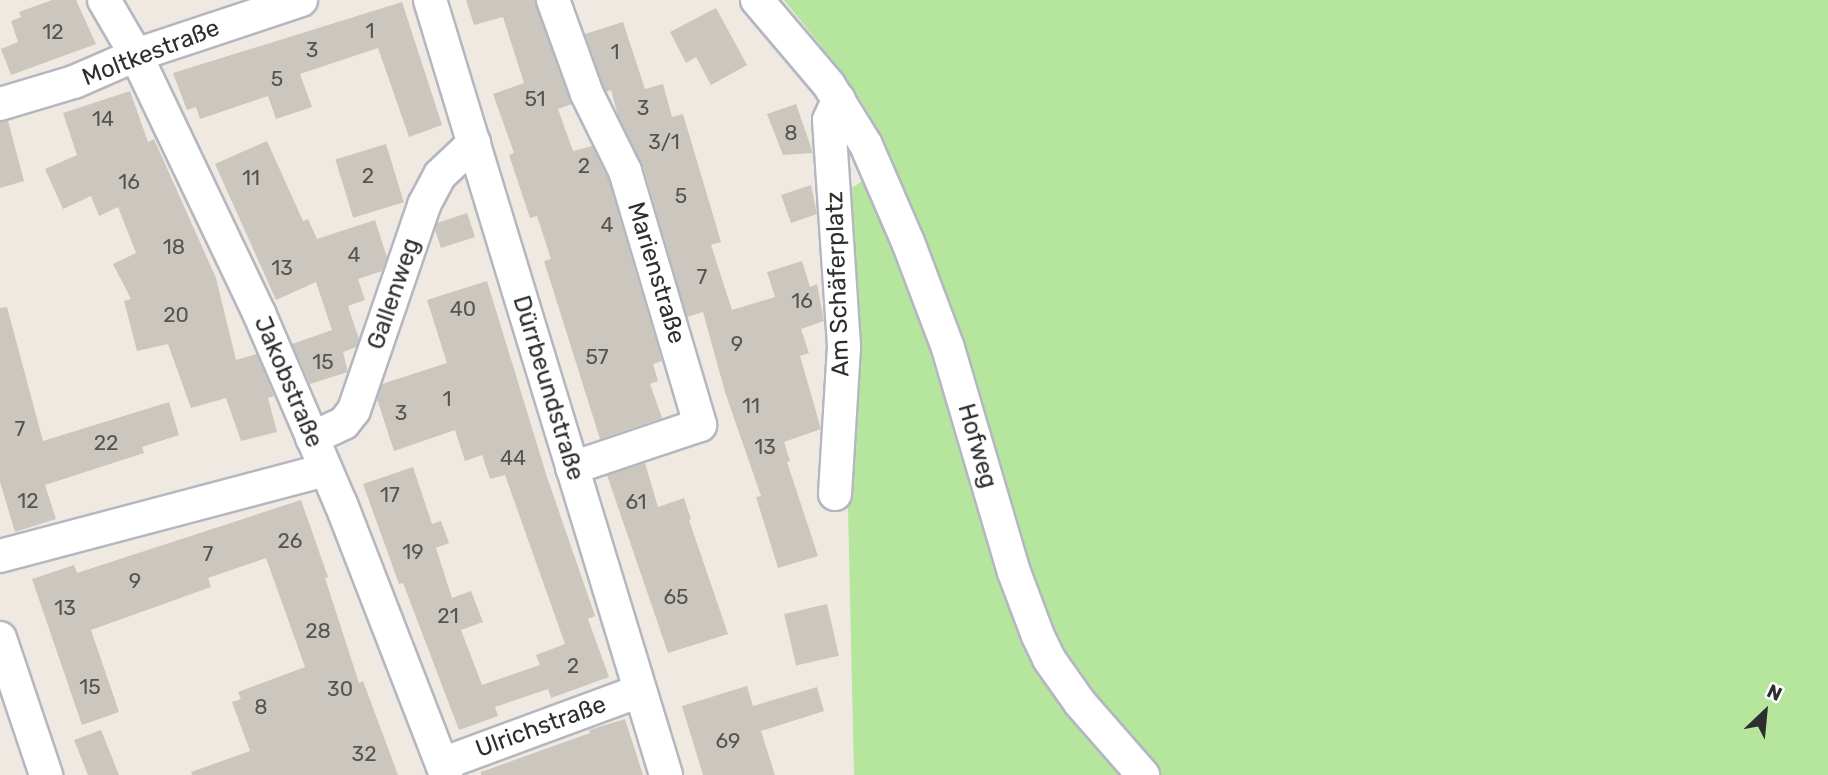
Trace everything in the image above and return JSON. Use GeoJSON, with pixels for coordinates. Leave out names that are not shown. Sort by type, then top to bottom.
{"type":"FeatureCollection","features":[{"type":"Feature","properties":{"kind":"street","name":"Jakobstraße"},"geometry":{"type":"LineString","coordinates":[[104,0],[136,54],[259,313],[325,470],[444,770]]}},
{"type":"Feature","properties":{"kind":"street","name":"Moltkestraße"},"geometry":{"type":"LineString","coordinates":[[0,104],[74,82],[136,54],[301,0]]}},
{"type":"Feature","properties":{"kind":"street","name":"Dürrbeundstraße"},"geometry":{"type":"LineString","coordinates":[[430,0],[666,775]]}},
{"type":"Feature","properties":{"kind":"street","name":"Marienstraße"},"geometry":{"type":"LineString","coordinates":[[553,0],[586,94],[625,170],[700,425],[572,468]]}},
{"type":"Feature","properties":{"kind":"street"},"geometry":{"type":"LineString","coordinates":[[757,0],[839,99]]}},
{"type":"Feature","properties":{"kind":"street","name":"Am Schäferplatz"},"geometry":{"type":"LineString","coordinates":[[835,494],[844,346],[829,116],[839,99]]}},
{"type":"Feature","properties":{"kind":"street","name":"Hofweg"},"geometry":{"type":"LineString","coordinates":[[839,99],[877,170],[935,311],[1014,572],[1038,636],[1072,693],[1143,775]]}},
{"type":"Feature","properties":{"kind":"street","name":"Gallenweg"},"geometry":{"type":"LineString","coordinates":[[312,438],[344,423],[354,410],[433,186],[448,165],[474,143]]}},
{"type":"Feature","properties":{"kind":"street"},"geometry":{"type":"LineString","coordinates":[[0,556],[325,470]]}},
{"type":"Feature","properties":{"kind":"street"},"geometry":{"type":"LineString","coordinates":[[0,638],[46,775]]}},
{"type":"Feature","properties":{"kind":"street","name":"Ulrichstraße"},"geometry":{"type":"LineString","coordinates":[[444,770],[639,691]]}},
{"type":"Feature","properties":{"kind":"green space"},"geometry":{"type":"Polygon","coordinates":[[[784,0],[1828,0],[1828,775],[854,775],[841,195],[892,161],[868,112],[845,76],[784,0]]]}},
{"type":"Feature","properties":{"kind":"building"},"geometry":{"type":"Polygon","coordinates":[[[52,0],[76,0],[96,44],[11,75],[1,49],[18,42],[11,21],[21,17],[19,12],[52,0]]]}},
{"type":"Feature","properties":{"kind":"building"},"geometry":{"type":"Polygon","coordinates":[[[466,0],[535,0],[572,104],[558,109],[573,151],[592,146],[608,178],[662,361],[653,364],[658,381],[650,384],[662,418],[600,439],[544,261],[551,259],[537,216],[530,218],[509,155],[514,153],[493,94],[524,83],[503,17],[474,25],[466,0]]]}},
{"type":"Feature","properties":{"kind":"building"},"geometry":{"type":"Polygon","coordinates":[[[402,2],[442,125],[409,137],[378,48],[300,74],[312,107],[276,119],[268,96],[200,119],[196,107],[187,110],[173,73],[402,2]]]}},
{"type":"Feature","properties":{"kind":"building"},"geometry":{"type":"Polygon","coordinates":[[[716,8],[747,65],[711,85],[696,57],[686,63],[670,32],[716,8]]]}},
{"type":"Feature","properties":{"kind":"building"},"geometry":{"type":"Polygon","coordinates":[[[623,22],[645,89],[663,84],[672,117],[683,114],[721,242],[711,245],[732,310],[775,297],[767,272],[802,261],[810,287],[817,284],[824,321],[801,329],[809,353],[800,356],[821,429],[784,442],[790,461],[787,462],[818,556],[778,568],[756,497],[761,496],[725,392],[703,312],[687,317],[643,166],[618,116],[611,90],[606,92],[585,34],[623,22]]]}},
{"type":"Feature","properties":{"kind":"building"},"geometry":{"type":"Polygon","coordinates":[[[130,91],[148,142],[154,139],[216,278],[236,360],[257,354],[274,396],[268,398],[277,432],[241,441],[226,398],[191,408],[168,344],[137,351],[124,301],[131,299],[113,264],[136,253],[118,207],[99,216],[91,196],[63,209],[45,169],[77,155],[63,113],[130,91]]]}},
{"type":"Feature","properties":{"kind":"building"},"geometry":{"type":"Polygon","coordinates":[[[796,104],[813,153],[783,155],[767,114],[796,104]]]}},
{"type":"Feature","properties":{"kind":"building"},"geometry":{"type":"Polygon","coordinates":[[[8,121],[24,181],[0,188],[0,122],[8,121]]]}},
{"type":"Feature","properties":{"kind":"building"},"geometry":{"type":"Polygon","coordinates":[[[267,141],[303,221],[308,219],[317,239],[375,220],[387,257],[382,271],[358,279],[365,300],[348,306],[359,339],[356,347],[343,352],[348,372],[310,384],[292,344],[332,330],[316,282],[276,300],[215,164],[267,141]]]}},
{"type":"Feature","properties":{"kind":"building"},"geometry":{"type":"Polygon","coordinates":[[[386,144],[404,202],[353,218],[335,159],[386,144]]]}},
{"type":"Feature","properties":{"kind":"building"},"geometry":{"type":"Polygon","coordinates":[[[811,185],[817,214],[791,223],[781,195],[811,185]]]}},
{"type":"Feature","properties":{"kind":"building"},"geometry":{"type":"Polygon","coordinates":[[[467,213],[475,237],[441,248],[435,230],[437,223],[467,213]]]}},
{"type":"Feature","properties":{"kind":"building"},"geometry":{"type":"Polygon","coordinates":[[[487,281],[547,477],[595,616],[588,619],[609,677],[551,698],[548,689],[495,707],[498,716],[459,730],[403,583],[399,584],[363,484],[413,467],[432,524],[441,521],[449,543],[436,548],[452,598],[471,591],[483,622],[461,630],[482,685],[540,665],[536,655],[565,644],[505,475],[490,479],[482,455],[465,461],[455,430],[394,451],[377,399],[382,384],[447,363],[427,300],[487,281]]]}},
{"type":"Feature","properties":{"kind":"building"},"geometry":{"type":"Polygon","coordinates":[[[7,307],[43,441],[169,402],[179,435],[142,447],[144,453],[45,485],[56,519],[15,532],[0,482],[0,308],[7,307]]]}},
{"type":"Feature","properties":{"kind":"building"},"geometry":{"type":"Polygon","coordinates":[[[645,463],[658,507],[684,498],[728,634],[668,653],[607,475],[645,463]]]}},
{"type":"Feature","properties":{"kind":"building"},"geometry":{"type":"Polygon","coordinates":[[[301,500],[328,577],[325,578],[359,683],[363,681],[398,775],[192,775],[191,772],[250,751],[232,702],[241,699],[238,692],[305,667],[266,558],[208,578],[211,587],[91,630],[119,712],[82,725],[32,579],[74,565],[77,573],[301,500]]]}},
{"type":"Feature","properties":{"kind":"building"},"geometry":{"type":"Polygon","coordinates":[[[827,604],[839,656],[796,666],[784,614],[827,604]]]}},
{"type":"Feature","properties":{"kind":"building"},"geometry":{"type":"Polygon","coordinates":[[[747,686],[753,706],[817,687],[824,711],[761,731],[775,775],[703,775],[682,706],[747,686]]]}},
{"type":"Feature","properties":{"kind":"building"},"geometry":{"type":"Polygon","coordinates":[[[625,719],[643,775],[481,775],[481,772],[590,733],[589,730],[625,719]]]}},
{"type":"Feature","properties":{"kind":"building"},"geometry":{"type":"Polygon","coordinates":[[[101,730],[119,775],[88,775],[74,740],[101,730]]]}}]}
